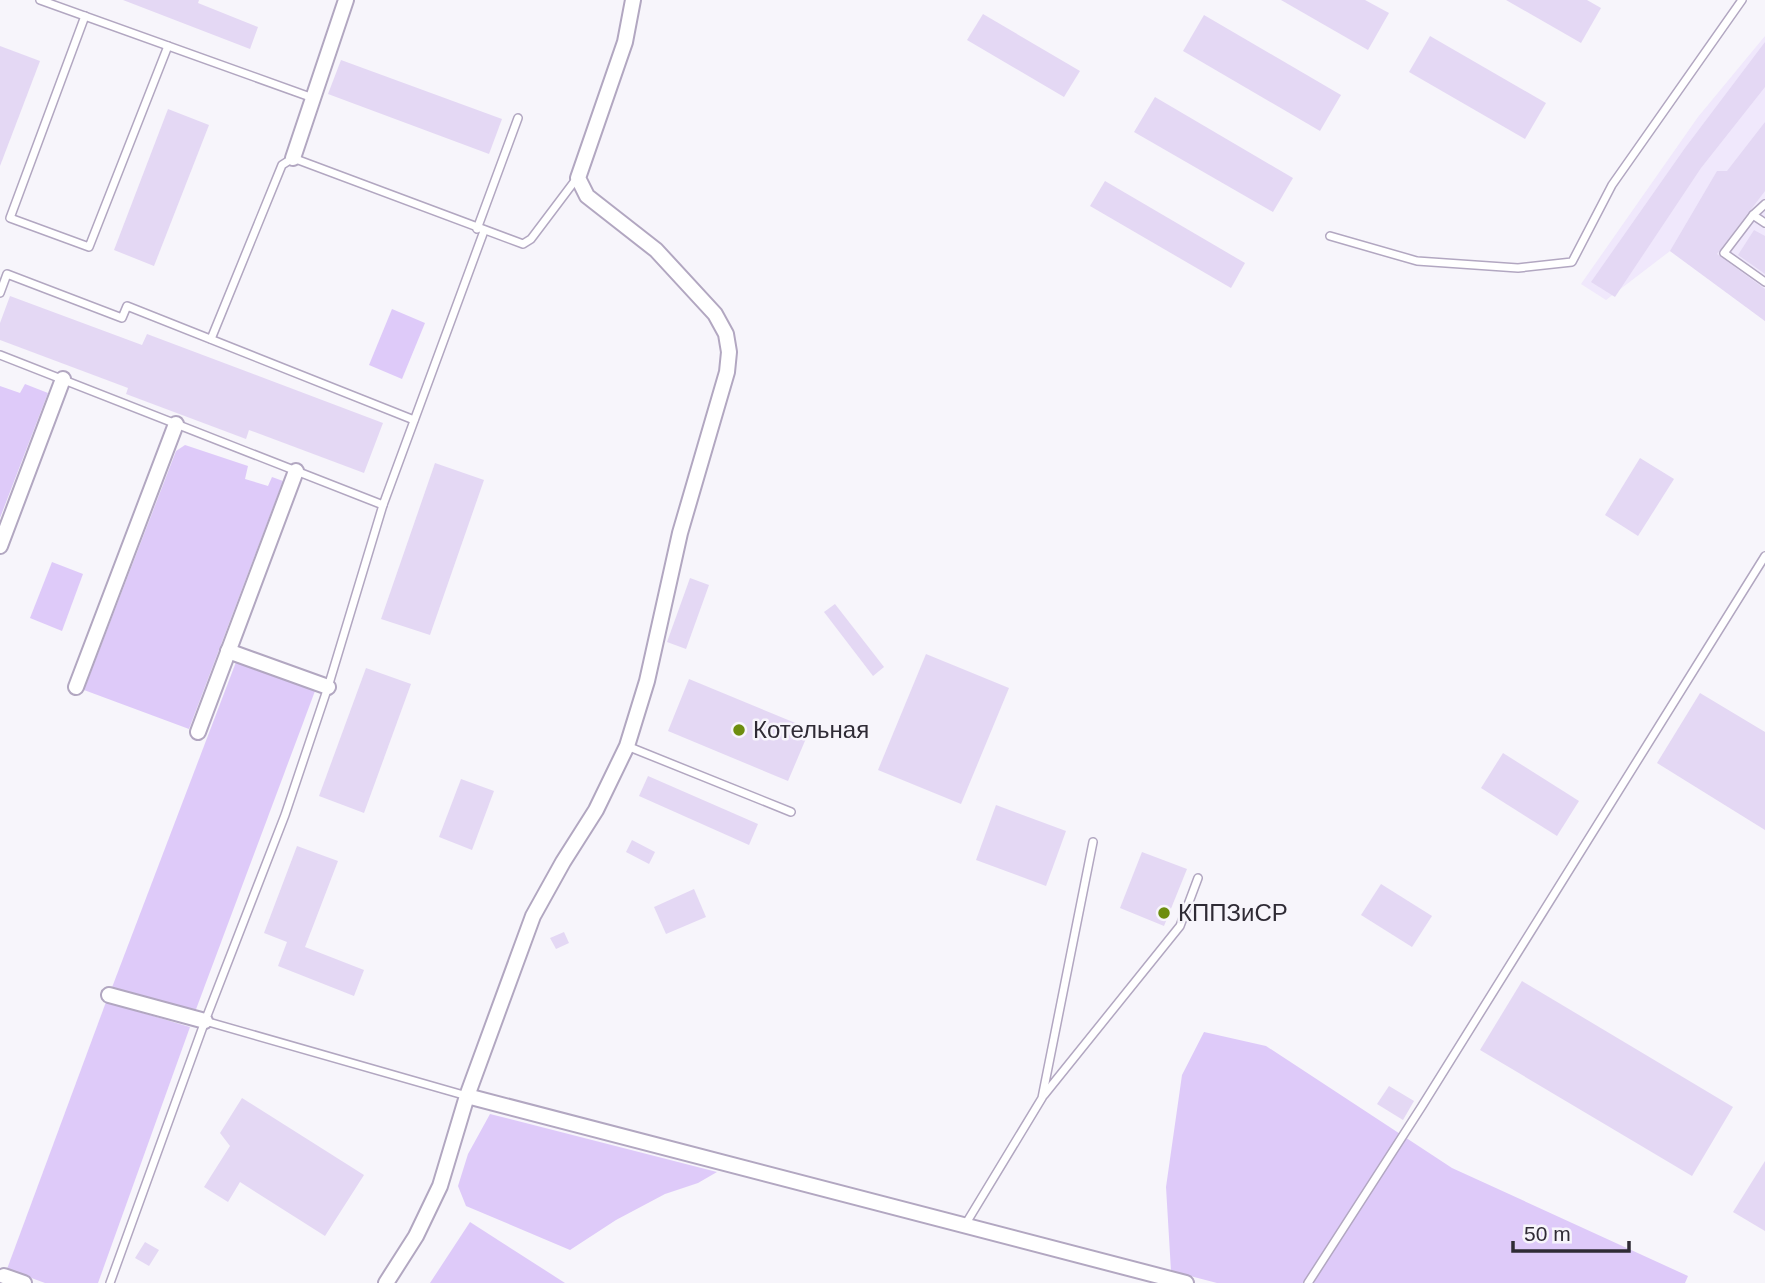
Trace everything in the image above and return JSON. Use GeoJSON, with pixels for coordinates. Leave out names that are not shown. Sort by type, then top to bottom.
{"type":"FeatureCollection","features":[{"type":"Feature","properties":{"kind":"street"},"geometry":{"type":"LineString","coordinates":[[293,158],[346,0]]}},
{"type":"Feature","properties":{"kind":"street"},"geometry":{"type":"LineString","coordinates":[[386,1283],[416,1236],[440,1185],[467,1096],[533,916],[596,810],[627,746],[647,681],[680,533],[727,372],[729,352],[726,334],[715,314],[656,250],[587,196],[578,178],[625,41],[633,0]]}},
{"type":"Feature","properties":{"kind":"street"},"geometry":{"type":"LineString","coordinates":[[0,546],[63,379]]}},
{"type":"Feature","properties":{"kind":"street"},"geometry":{"type":"LineString","coordinates":[[76,687],[176,424]]}},
{"type":"Feature","properties":{"kind":"street"},"geometry":{"type":"LineString","coordinates":[[198,732],[296,471]]}},
{"type":"Feature","properties":{"kind":"street"},"geometry":{"type":"LineString","coordinates":[[228,651],[328,687]]}},
{"type":"Feature","properties":{"kind":"street"},"geometry":{"type":"LineString","coordinates":[[109,995],[205,1021]]}},
{"type":"Feature","properties":{"kind":"street"},"geometry":{"type":"LineString","coordinates":[[467,1096],[965,1226],[1140,1277],[1186,1283]]}},
{"type":"Feature","properties":{"kind":"street"},"geometry":{"type":"LineString","coordinates":[[4,1276],[24,1283]]}},
{"type":"Feature","properties":{"kind":"lane"},"geometry":{"type":"LineString","coordinates":[[40,0],[314,99]]}},
{"type":"Feature","properties":{"kind":"lane"},"geometry":{"type":"LineString","coordinates":[[1329,236],[1417,261],[1518,268],[1572,262],[1612,185],[1742,0]]}},
{"type":"Feature","properties":{"kind":"lane"},"geometry":{"type":"LineString","coordinates":[[85,16],[10,218],[89,247],[168,46]]}},
{"type":"Feature","properties":{"kind":"lane"},"geometry":{"type":"LineString","coordinates":[[110,1283],[205,1021],[285,815],[328,687],[383,505],[518,118]]}},
{"type":"Feature","properties":{"kind":"lane"},"geometry":{"type":"LineString","coordinates":[[211,339],[282,165],[293,158],[523,244],[531,239],[578,178]]}},
{"type":"Feature","properties":{"kind":"lane"},"geometry":{"type":"LineString","coordinates":[[1765,204],[1753,215],[1724,253],[1765,282]]}},
{"type":"Feature","properties":{"kind":"lane"},"geometry":{"type":"LineString","coordinates":[[1753,215],[1765,223]]}},
{"type":"Feature","properties":{"kind":"lane"},"geometry":{"type":"LineString","coordinates":[[0,293],[7,274],[122,318],[127,306],[414,420]]}},
{"type":"Feature","properties":{"kind":"lane"},"geometry":{"type":"LineString","coordinates":[[0,355],[383,505]]}},
{"type":"Feature","properties":{"kind":"lane"},"geometry":{"type":"LineString","coordinates":[[1308,1283],[1422,1106],[1765,556]]}},
{"type":"Feature","properties":{"kind":"lane"},"geometry":{"type":"LineString","coordinates":[[627,746],[791,812]]}},
{"type":"Feature","properties":{"kind":"lane"},"geometry":{"type":"LineString","coordinates":[[1042,1098],[1093,842]]}},
{"type":"Feature","properties":{"kind":"lane"},"geometry":{"type":"LineString","coordinates":[[965,1226],[1042,1098],[1180,926],[1198,878]]}},
{"type":"Feature","properties":{"kind":"lane"},"geometry":{"type":"LineString","coordinates":[[205,1021],[467,1096]]}},
{"type":"Feature","properties":{"kind":"shaded area"},"geometry":{"type":"Polygon","coordinates":[[[1765,36],[1765,321],[1670,251],[1606,300],[1581,284],[1698,117],[1765,36]]]}},
{"type":"Feature","properties":{"kind":"shaded area"},"geometry":{"type":"Polygon","coordinates":[[[392,309],[425,323],[402,379],[369,365],[392,309]]]}},
{"type":"Feature","properties":{"kind":"shaded area"},"geometry":{"type":"Polygon","coordinates":[[[25,384],[48,393],[0,518],[0,386],[20,393],[25,384]]]}},
{"type":"Feature","properties":{"kind":"shaded area"},"geometry":{"type":"Polygon","coordinates":[[[185,445],[248,466],[245,479],[268,486],[272,477],[283,481],[189,729],[84,690],[176,451],[185,445]]]}},
{"type":"Feature","properties":{"kind":"shaded area"},"geometry":{"type":"Polygon","coordinates":[[[52,562],[83,574],[62,631],[30,618],[52,562]]]}},
{"type":"Feature","properties":{"kind":"shaded area"},"geometry":{"type":"Polygon","coordinates":[[[236,662],[315,691],[195,1012],[111,990],[236,662]]]}},
{"type":"Feature","properties":{"kind":"shaded area"},"geometry":{"type":"Polygon","coordinates":[[[106,1002],[190,1027],[98,1283],[45,1283],[7,1269],[106,1002]]]}},
{"type":"Feature","properties":{"kind":"shaded area"},"geometry":{"type":"Polygon","coordinates":[[[1204,1032],[1266,1046],[1452,1168],[1688,1276],[1685,1283],[1217,1283],[1171,1271],[1166,1187],[1182,1075],[1204,1032]]]}},
{"type":"Feature","properties":{"kind":"shaded area"},"geometry":{"type":"Polygon","coordinates":[[[490,1114],[717,1172],[698,1183],[665,1194],[616,1220],[570,1250],[466,1206],[458,1186],[468,1154],[490,1114]]]}},
{"type":"Feature","properties":{"kind":"shaded area"},"geometry":{"type":"Polygon","coordinates":[[[470,1222],[565,1283],[430,1283],[470,1222]]]}},
{"type":"Feature","properties":{"kind":"building"},"geometry":{"type":"Polygon","coordinates":[[[123,0],[199,0],[198,3],[258,27],[250,49],[123,0]]]}},
{"type":"Feature","properties":{"kind":"building"},"geometry":{"type":"Polygon","coordinates":[[[1281,0],[1365,0],[1389,13],[1368,50],[1281,0]]]}},
{"type":"Feature","properties":{"kind":"building"},"geometry":{"type":"Polygon","coordinates":[[[1506,0],[1587,0],[1601,8],[1581,43],[1506,0]]]}},
{"type":"Feature","properties":{"kind":"building"},"geometry":{"type":"Polygon","coordinates":[[[983,14],[1080,71],[1064,97],[967,40],[983,14]]]}},
{"type":"Feature","properties":{"kind":"building"},"geometry":{"type":"Polygon","coordinates":[[[1204,15],[1341,95],[1320,131],[1183,51],[1204,15]]]}},
{"type":"Feature","properties":{"kind":"building"},"geometry":{"type":"Polygon","coordinates":[[[1430,36],[1546,103],[1525,139],[1409,72],[1430,36]]]}},
{"type":"Feature","properties":{"kind":"building"},"geometry":{"type":"Polygon","coordinates":[[[1765,42],[1765,87],[1701,168],[1615,297],[1591,282],[1685,148],[1765,42]]]}},
{"type":"Feature","properties":{"kind":"building"},"geometry":{"type":"Polygon","coordinates":[[[0,46],[40,61],[0,166],[0,46]]]}},
{"type":"Feature","properties":{"kind":"building"},"geometry":{"type":"Polygon","coordinates":[[[341,60],[502,119],[489,154],[328,94],[341,60]]]}},
{"type":"Feature","properties":{"kind":"building"},"geometry":{"type":"Polygon","coordinates":[[[1155,97],[1293,178],[1273,212],[1134,132],[1155,97]]]}},
{"type":"Feature","properties":{"kind":"building"},"geometry":{"type":"Polygon","coordinates":[[[168,109],[209,125],[154,266],[114,250],[168,109]]]}},
{"type":"Feature","properties":{"kind":"building"},"geometry":{"type":"Polygon","coordinates":[[[1765,122],[1765,191],[1717,254],[1765,289],[1765,321],[1670,251],[1717,171],[1727,171],[1765,122]]]}},
{"type":"Feature","properties":{"kind":"building"},"geometry":{"type":"Polygon","coordinates":[[[1105,181],[1245,263],[1231,288],[1090,206],[1105,181]]]}},
{"type":"Feature","properties":{"kind":"building"},"geometry":{"type":"Polygon","coordinates":[[[1754,230],[1765,236],[1765,274],[1738,255],[1754,230]]]}},
{"type":"Feature","properties":{"kind":"building"},"geometry":{"type":"Polygon","coordinates":[[[10,296],[142,345],[147,334],[383,423],[364,473],[249,430],[246,439],[126,394],[128,388],[0,340],[0,323],[10,296]]]}},
{"type":"Feature","properties":{"kind":"building"},"geometry":{"type":"Polygon","coordinates":[[[1640,458],[1674,479],[1638,536],[1605,515],[1640,458]]]}},
{"type":"Feature","properties":{"kind":"building"},"geometry":{"type":"Polygon","coordinates":[[[435,463],[484,480],[430,635],[381,619],[435,463]]]}},
{"type":"Feature","properties":{"kind":"building"},"geometry":{"type":"Polygon","coordinates":[[[690,578],[709,585],[686,649],[667,642],[690,578]]]}},
{"type":"Feature","properties":{"kind":"building"},"geometry":{"type":"Polygon","coordinates":[[[835,604],[884,667],[873,676],[824,612],[835,604]]]}},
{"type":"Feature","properties":{"kind":"building"},"geometry":{"type":"Polygon","coordinates":[[[926,654],[1009,688],[961,804],[878,770],[926,654]]]}},
{"type":"Feature","properties":{"kind":"building"},"geometry":{"type":"Polygon","coordinates":[[[366,668],[411,684],[364,813],[319,796],[366,668]]]}},
{"type":"Feature","properties":{"kind":"building","name":"Котельная"},"geometry":{"type":"Polygon","coordinates":[[[689,679],[810,729],[788,781],[668,731],[689,679]]]}},
{"type":"Feature","properties":{"kind":"building"},"geometry":{"type":"Polygon","coordinates":[[[1700,693],[1765,732],[1765,830],[1657,763],[1700,693]]]}},
{"type":"Feature","properties":{"kind":"building"},"geometry":{"type":"Polygon","coordinates":[[[1503,753],[1579,801],[1557,836],[1481,788],[1503,753]]]}},
{"type":"Feature","properties":{"kind":"building"},"geometry":{"type":"Polygon","coordinates":[[[648,776],[758,824],[749,845],[639,796],[648,776]]]}},
{"type":"Feature","properties":{"kind":"building"},"geometry":{"type":"Polygon","coordinates":[[[461,779],[494,791],[472,850],[439,837],[461,779]]]}},
{"type":"Feature","properties":{"kind":"building"},"geometry":{"type":"Polygon","coordinates":[[[996,805],[1066,831],[1046,886],[976,860],[996,805]]]}},
{"type":"Feature","properties":{"kind":"building"},"geometry":{"type":"Polygon","coordinates":[[[632,840],[655,852],[649,864],[626,852],[632,840]]]}},
{"type":"Feature","properties":{"kind":"building"},"geometry":{"type":"Polygon","coordinates":[[[297,846],[338,861],[305,947],[364,970],[354,996],[278,966],[287,942],[264,933],[297,846]]]}},
{"type":"Feature","properties":{"kind":"building"},"geometry":{"type":"Polygon","coordinates":[[[1142,852],[1187,869],[1164,926],[1120,908],[1142,852]]]}},
{"type":"Feature","properties":{"kind":"building"},"geometry":{"type":"Polygon","coordinates":[[[1381,884],[1432,916],[1412,947],[1361,915],[1381,884]]]}},
{"type":"Feature","properties":{"kind":"building"},"geometry":{"type":"Polygon","coordinates":[[[694,889],[706,917],[666,934],[654,907],[694,889]]]}},
{"type":"Feature","properties":{"kind":"building"},"geometry":{"type":"Polygon","coordinates":[[[564,932],[569,943],[556,949],[550,938],[564,932]]]}},
{"type":"Feature","properties":{"kind":"building"},"geometry":{"type":"Polygon","coordinates":[[[1522,981],[1733,1107],[1692,1176],[1480,1050],[1522,981]]]}},
{"type":"Feature","properties":{"kind":"building"},"geometry":{"type":"Polygon","coordinates":[[[1389,1086],[1414,1101],[1403,1120],[1377,1104],[1389,1086]]]}},
{"type":"Feature","properties":{"kind":"building"},"geometry":{"type":"Polygon","coordinates":[[[242,1098],[364,1175],[325,1236],[240,1182],[228,1202],[204,1187],[230,1146],[220,1133],[242,1098]]]}},
{"type":"Feature","properties":{"kind":"building"},"geometry":{"type":"Polygon","coordinates":[[[1765,1161],[1765,1231],[1733,1212],[1765,1161]]]}},
{"type":"Feature","properties":{"kind":"building"},"geometry":{"type":"Polygon","coordinates":[[[145,1242],[159,1250],[149,1266],[135,1258],[145,1242]]]}},
{"type":"Feature","properties":{"kind":"place","name":"Котельная"},"geometry":{"type":"Point","coordinates":[739,730]}},
{"type":"Feature","properties":{"kind":"place","name":"КППЗиСР"},"geometry":{"type":"Point","coordinates":[1164,913]}}]}
